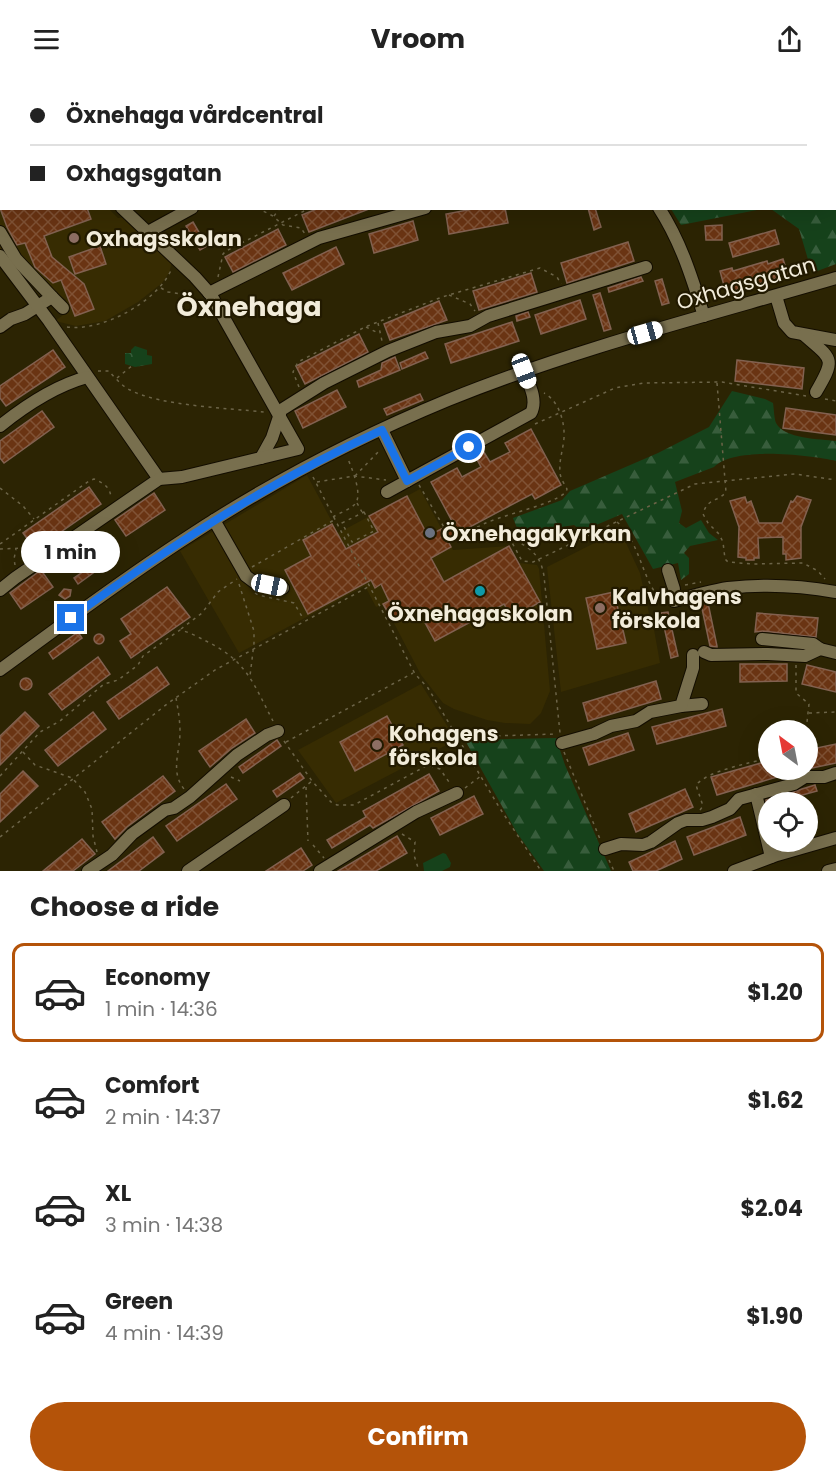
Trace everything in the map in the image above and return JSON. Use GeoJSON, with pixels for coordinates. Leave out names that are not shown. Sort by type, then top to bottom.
{"type":"FeatureCollection","features":[{"type":"Feature","properties":{"kind":"street"},"geometry":{"type":"LineString","coordinates":[[0,590],[159,479],[182,477],[298,449],[211,292],[124,210]]}},
{"type":"Feature","properties":{"kind":"street"},"geometry":{"type":"LineString","coordinates":[[148,232],[188,210]]}},
{"type":"Feature","properties":{"kind":"street"},"geometry":{"type":"LineString","coordinates":[[211,292],[326,235],[418,210]]}},
{"type":"Feature","properties":{"kind":"street"},"geometry":{"type":"LineString","coordinates":[[660,210],[676,236],[684,255],[704,316]]}},
{"type":"Feature","properties":{"kind":"street"},"geometry":{"type":"LineString","coordinates":[[0,232],[16,259],[63,308]]}},
{"type":"Feature","properties":{"kind":"street"},"geometry":{"type":"LineString","coordinates":[[0,255],[159,479]]}},
{"type":"Feature","properties":{"kind":"street"},"geometry":{"type":"LineString","coordinates":[[261,458],[272,438],[279,413],[304,396],[387,351],[436,332],[451,331],[478,323],[488,316],[646,267]]}},
{"type":"Feature","properties":{"kind":"street","name":"Oxhagsgatan"},"geometry":{"type":"LineString","coordinates":[[0,670],[124,580],[214,520],[316,463],[382,430],[447,401],[524,371],[621,339],[836,278]]}},
{"type":"Feature","properties":{"kind":"street"},"geometry":{"type":"LineString","coordinates":[[776,296],[784,323],[792,332],[836,340]]}},
{"type":"Feature","properties":{"kind":"street"},"geometry":{"type":"LineString","coordinates":[[0,327],[52,297]]}},
{"type":"Feature","properties":{"kind":"street"},"geometry":{"type":"LineString","coordinates":[[803,334],[828,355],[832,362],[830,372],[817,396]]}},
{"type":"Feature","properties":{"kind":"street"},"geometry":{"type":"LineString","coordinates":[[387,492],[531,413],[534,408],[532,392],[524,371]]}},
{"type":"Feature","properties":{"kind":"street"},"geometry":{"type":"LineString","coordinates":[[0,426],[52,391],[87,376]]}},
{"type":"Feature","properties":{"kind":"street"},"geometry":{"type":"LineString","coordinates":[[382,430],[405,482]]}},
{"type":"Feature","properties":{"kind":"street"},"geometry":{"type":"LineString","coordinates":[[214,520],[245,574],[254,582],[283,588]]}},
{"type":"Feature","properties":{"kind":"street"},"geometry":{"type":"LineString","coordinates":[[668,570],[674,595],[728,588],[777,587],[834,592]]}},
{"type":"Feature","properties":{"kind":"street"},"geometry":{"type":"LineString","coordinates":[[762,639],[813,644],[819,649],[836,653]]}},
{"type":"Feature","properties":{"kind":"street"},"geometry":{"type":"LineString","coordinates":[[681,706],[698,654],[809,655],[819,649]]}},
{"type":"Feature","properties":{"kind":"street"},"geometry":{"type":"LineString","coordinates":[[562,743],[594,734],[611,726],[636,721],[651,712],[702,704]]}},
{"type":"Feature","properties":{"kind":"street"},"geometry":{"type":"LineString","coordinates":[[88,871],[112,855],[132,834],[165,810],[174,808],[190,797],[237,755],[267,735],[278,731]]}},
{"type":"Feature","properties":{"kind":"street"},"geometry":{"type":"LineString","coordinates":[[604,849],[621,844],[643,845],[678,823],[691,819],[702,820],[730,809],[739,800],[794,784],[805,777],[824,777],[836,772]]}},
{"type":"Feature","properties":{"kind":"street"},"geometry":{"type":"LineString","coordinates":[[325,868],[416,812],[457,793]]}},
{"type":"Feature","properties":{"kind":"street"},"geometry":{"type":"LineString","coordinates":[[756,794],[771,857]]}},
{"type":"Feature","properties":{"kind":"street"},"geometry":{"type":"LineString","coordinates":[[188,871],[284,805]]}},
{"type":"Feature","properties":{"kind":"street"},"geometry":{"type":"LineString","coordinates":[[734,871],[771,857],[836,838]]}},
{"type":"Feature","properties":{"kind":"street"},"geometry":{"type":"LineString","coordinates":[[828,871],[836,869]]}},
{"type":"Feature","properties":{"kind":"path"},"geometry":{"type":"LineString","coordinates":[[261,210],[281,222],[301,228],[309,243]]}},
{"type":"Feature","properties":{"kind":"path"},"geometry":{"type":"LineString","coordinates":[[273,216],[278,210]]}},
{"type":"Feature","properties":{"kind":"path"},"geometry":{"type":"LineString","coordinates":[[160,287],[168,292],[195,297],[211,292],[223,254],[306,210]]}},
{"type":"Feature","properties":{"kind":"path"},"geometry":{"type":"LineString","coordinates":[[49,321],[77,329],[109,321],[147,299],[160,287],[167,280],[175,258]]}},
{"type":"Feature","properties":{"kind":"path"},"geometry":{"type":"LineString","coordinates":[[304,396],[293,372],[298,362],[365,327],[448,295],[540,268],[557,277],[564,292]]}},
{"type":"Feature","properties":{"kind":"path"},"geometry":{"type":"LineString","coordinates":[[448,295],[473,307],[478,323]]}},
{"type":"Feature","properties":{"kind":"path"},"geometry":{"type":"LineString","coordinates":[[378,322],[379,334],[387,351]]}},
{"type":"Feature","properties":{"kind":"path"},"geometry":{"type":"LineString","coordinates":[[365,327],[379,334]]}},
{"type":"Feature","properties":{"kind":"path"},"geometry":{"type":"LineString","coordinates":[[116,378],[133,365]]}},
{"type":"Feature","properties":{"kind":"path"},"geometry":{"type":"LineString","coordinates":[[87,376],[94,371],[109,371],[127,389],[168,401],[279,413]]}},
{"type":"Feature","properties":{"kind":"path"},"geometry":{"type":"LineString","coordinates":[[717,382],[726,492],[710,501],[704,508],[703,514],[719,534],[725,558],[728,562],[752,564],[803,563],[818,571],[834,592]]}},
{"type":"Feature","properties":{"kind":"path"},"geometry":{"type":"LineString","coordinates":[[534,424],[615,388],[644,383],[717,382],[817,396],[836,401]]}},
{"type":"Feature","properties":{"kind":"path"},"geometry":{"type":"LineString","coordinates":[[466,539],[468,533],[485,524],[519,510],[548,503],[566,492],[560,471],[564,436],[559,412],[552,397],[544,393],[532,392]]}},
{"type":"Feature","properties":{"kind":"path"},"geometry":{"type":"LineString","coordinates":[[354,476],[388,442]]}},
{"type":"Feature","properties":{"kind":"path"},"geometry":{"type":"LineString","coordinates":[[346,455],[357,490],[356,502],[374,531],[347,545]]}},
{"type":"Feature","properties":{"kind":"path"},"geometry":{"type":"LineString","coordinates":[[508,537],[522,561],[539,560],[689,486],[724,480],[795,474],[836,480]]}},
{"type":"Feature","properties":{"kind":"path"},"geometry":{"type":"LineString","coordinates":[[316,482],[354,476],[419,485],[449,538],[454,540],[508,537],[532,550],[539,560],[544,576],[561,734],[458,737]]}},
{"type":"Feature","properties":{"kind":"path"},"geometry":{"type":"LineString","coordinates":[[313,477],[414,672],[428,688],[531,859],[541,871]]}},
{"type":"Feature","properties":{"kind":"path"},"geometry":{"type":"LineString","coordinates":[[0,544],[94,480],[109,489],[112,512]]}},
{"type":"Feature","properties":{"kind":"path"},"geometry":{"type":"LineString","coordinates":[[0,488],[34,519]]}},
{"type":"Feature","properties":{"kind":"path"},"geometry":{"type":"LineString","coordinates":[[304,620],[294,603],[258,595],[245,574],[356,502]]}},
{"type":"Feature","properties":{"kind":"path"},"geometry":{"type":"LineString","coordinates":[[342,524],[362,513]]}},
{"type":"Feature","properties":{"kind":"path"},"geometry":{"type":"LineString","coordinates":[[334,518],[342,524],[352,542]]}},
{"type":"Feature","properties":{"kind":"path"},"geometry":{"type":"LineString","coordinates":[[616,522],[629,539],[655,593],[632,599]]}},
{"type":"Feature","properties":{"kind":"path"},"geometry":{"type":"LineString","coordinates":[[0,549],[24,548],[45,558]]}},
{"type":"Feature","properties":{"kind":"path"},"geometry":{"type":"LineString","coordinates":[[15,578],[16,549]]}},
{"type":"Feature","properties":{"kind":"path"},"geometry":{"type":"LineString","coordinates":[[0,776],[45,728],[60,721],[104,684],[118,680],[138,665],[143,656],[202,613],[218,592],[241,576],[239,586],[254,631],[250,678]]}},
{"type":"Feature","properties":{"kind":"path"},"geometry":{"type":"LineString","coordinates":[[0,837],[176,697],[253,648],[368,586]]}},
{"type":"Feature","properties":{"kind":"path"},"geometry":{"type":"LineString","coordinates":[[180,630],[222,649],[234,659],[250,678],[285,743],[312,781],[334,804],[354,805],[423,767],[434,766],[445,775],[457,793],[481,776]]}},
{"type":"Feature","properties":{"kind":"path"},"geometry":{"type":"LineString","coordinates":[[797,655],[795,688],[796,693],[809,704],[807,720]]}},
{"type":"Feature","properties":{"kind":"path"},"geometry":{"type":"LineString","coordinates":[[285,743],[414,672]]}},
{"type":"Feature","properties":{"kind":"path"},"geometry":{"type":"LineString","coordinates":[[176,697],[180,734],[177,776],[190,797]]}},
{"type":"Feature","properties":{"kind":"path"},"geometry":{"type":"LineString","coordinates":[[808,713],[836,712]]}},
{"type":"Feature","properties":{"kind":"path"},"geometry":{"type":"LineString","coordinates":[[562,743],[614,871]]}},
{"type":"Feature","properties":{"kind":"path"},"geometry":{"type":"LineString","coordinates":[[22,751],[35,765],[72,778],[90,801],[93,836],[99,865]]}},
{"type":"Feature","properties":{"kind":"path"},"geometry":{"type":"LineString","coordinates":[[691,819],[703,806],[696,785],[700,780],[758,761]]}},
{"type":"Feature","properties":{"kind":"path"},"geometry":{"type":"LineString","coordinates":[[284,805],[312,781]]}},
{"type":"Feature","properties":{"kind":"path"},"geometry":{"type":"LineString","coordinates":[[306,787],[308,841]]}},
{"type":"Feature","properties":{"kind":"path"},"geometry":{"type":"LineString","coordinates":[[387,829],[398,831],[415,842],[414,855],[419,871]]}},
{"type":"Feature","properties":{"kind":"path"},"geometry":{"type":"LineString","coordinates":[[313,845],[325,868]]}},
{"type":"Feature","properties":{"kind":"shaded area","name":"Oxhagsskolan"},"geometry":{"type":"Polygon","coordinates":[[[0,210],[110,210],[118,218],[125,217],[172,262],[169,273],[162,283],[138,302],[105,321],[76,326],[55,321],[66,313],[68,306],[66,300],[51,291],[24,265],[16,270],[0,249],[0,210]]]}},
{"type":"Feature","properties":{"kind":"shaded area"},"geometry":{"type":"Polygon","coordinates":[[[307,475],[338,533],[420,489],[453,550],[509,546],[519,563],[537,565],[550,691],[541,713],[530,724],[487,720],[443,703],[421,675],[384,604],[376,607],[365,586],[239,653],[180,551],[307,475]]]}},
{"type":"Feature","properties":{"kind":"shaded area","name":"Kalvhagens förskola"},"geometry":{"type":"Polygon","coordinates":[[[620,530],[640,573],[650,618],[652,618],[660,663],[561,692],[547,567],[620,530]]]}},
{"type":"Feature","properties":{"kind":"shaded area","name":"Kohagens förskola"},"geometry":{"type":"Polygon","coordinates":[[[421,684],[456,740],[336,803],[298,750],[421,684]]]}},
{"type":"Feature","properties":{"kind":"green space"},"geometry":{"type":"Polygon","coordinates":[[[672,210],[757,210],[681,225],[672,210]]]}},
{"type":"Feature","properties":{"kind":"green space"},"geometry":{"type":"Polygon","coordinates":[[[772,210],[836,210],[836,264],[812,273],[799,229],[772,210]]]}},
{"type":"Feature","properties":{"kind":"green space"},"geometry":{"type":"Polygon","coordinates":[[[135,346],[147,350],[147,355],[152,356],[152,364],[135,367],[125,364],[125,353],[131,353],[135,346]]]}},
{"type":"Feature","properties":{"kind":"green space"},"geometry":{"type":"Polygon","coordinates":[[[732,391],[773,403],[776,423],[786,432],[803,437],[836,441],[836,461],[809,456],[772,454],[737,456],[675,482],[682,511],[679,523],[686,528],[701,520],[709,533],[718,540],[690,546],[684,553],[689,558],[689,574],[681,580],[678,563],[653,569],[622,514],[582,531],[574,525],[533,532],[517,528],[513,518],[562,500],[570,491],[658,453],[709,427],[732,391]]]}},
{"type":"Feature","properties":{"kind":"green space"},"geometry":{"type":"Polygon","coordinates":[[[556,738],[565,765],[611,871],[544,871],[517,833],[466,742],[469,740],[556,738]]]}},
{"type":"Feature","properties":{"kind":"green space"},"geometry":{"type":"Polygon","coordinates":[[[443,853],[451,863],[450,867],[442,871],[424,871],[423,863],[443,853]]]}},
{"type":"Feature","properties":{"kind":"building"},"geometry":{"type":"Polygon","coordinates":[[[1,210],[88,210],[91,219],[44,236],[52,257],[84,284],[94,309],[75,316],[61,280],[53,283],[35,267],[25,243],[17,245],[1,210]]]}},
{"type":"Feature","properties":{"kind":"building"},"geometry":{"type":"Polygon","coordinates":[[[314,210],[366,210],[309,232],[302,215],[314,210]]]}},
{"type":"Feature","properties":{"kind":"building"},"geometry":{"type":"Polygon","coordinates":[[[467,210],[505,210],[508,223],[449,234],[446,214],[467,210]]]}},
{"type":"Feature","properties":{"kind":"building"},"geometry":{"type":"Polygon","coordinates":[[[589,210],[596,210],[601,227],[594,230],[589,210]]]}},
{"type":"Feature","properties":{"kind":"building"},"geometry":{"type":"Polygon","coordinates":[[[413,221],[418,240],[374,253],[369,234],[413,221]]]}},
{"type":"Feature","properties":{"kind":"building"},"geometry":{"type":"Polygon","coordinates":[[[193,222],[207,246],[200,250],[186,226],[193,222]]]}},
{"type":"Feature","properties":{"kind":"building"},"geometry":{"type":"Polygon","coordinates":[[[722,225],[722,240],[706,240],[705,226],[722,225]]]}},
{"type":"Feature","properties":{"kind":"building"},"geometry":{"type":"Polygon","coordinates":[[[278,229],[286,245],[233,272],[225,257],[278,229]]]}},
{"type":"Feature","properties":{"kind":"building"},"geometry":{"type":"Polygon","coordinates":[[[775,230],[779,244],[733,257],[729,243],[775,230]]]}},
{"type":"Feature","properties":{"kind":"building"},"geometry":{"type":"Polygon","coordinates":[[[628,242],[634,261],[567,283],[561,263],[628,242]]]}},
{"type":"Feature","properties":{"kind":"building"},"geometry":{"type":"Polygon","coordinates":[[[100,246],[106,264],[75,274],[69,257],[100,246]]]}},
{"type":"Feature","properties":{"kind":"building"},"geometry":{"type":"Polygon","coordinates":[[[336,247],[344,264],[292,290],[283,273],[336,247]]]}},
{"type":"Feature","properties":{"kind":"building"},"geometry":{"type":"Polygon","coordinates":[[[783,259],[788,275],[726,293],[720,271],[732,268],[733,271],[783,259]]]}},
{"type":"Feature","properties":{"kind":"building"},"geometry":{"type":"Polygon","coordinates":[[[531,273],[537,292],[479,310],[473,291],[531,273]]]}},
{"type":"Feature","properties":{"kind":"building"},"geometry":{"type":"Polygon","coordinates":[[[641,277],[643,281],[609,292],[608,288],[641,277]]]}},
{"type":"Feature","properties":{"kind":"building"},"geometry":{"type":"Polygon","coordinates":[[[662,279],[669,303],[662,305],[655,281],[662,279]]]}},
{"type":"Feature","properties":{"kind":"building"},"geometry":{"type":"Polygon","coordinates":[[[600,293],[611,329],[604,331],[593,295],[600,293]]]}},
{"type":"Feature","properties":{"kind":"building"},"geometry":{"type":"Polygon","coordinates":[[[580,300],[586,319],[541,334],[535,315],[580,300]]]}},
{"type":"Feature","properties":{"kind":"building"},"geometry":{"type":"Polygon","coordinates":[[[439,301],[447,320],[390,340],[384,324],[439,301]]]}},
{"type":"Feature","properties":{"kind":"building"},"geometry":{"type":"Polygon","coordinates":[[[528,312],[530,317],[517,321],[516,316],[528,312]]]}},
{"type":"Feature","properties":{"kind":"building"},"geometry":{"type":"Polygon","coordinates":[[[512,322],[519,341],[451,363],[445,344],[512,322]]]}},
{"type":"Feature","properties":{"kind":"building"},"geometry":{"type":"Polygon","coordinates":[[[359,334],[368,352],[305,384],[296,366],[359,334]]]}},
{"type":"Feature","properties":{"kind":"building"},"geometry":{"type":"Polygon","coordinates":[[[53,350],[65,367],[6,406],[0,398],[0,386],[53,350]]]}},
{"type":"Feature","properties":{"kind":"building"},"geometry":{"type":"Polygon","coordinates":[[[425,352],[428,358],[402,369],[400,363],[425,352]]]}},
{"type":"Feature","properties":{"kind":"building"},"geometry":{"type":"Polygon","coordinates":[[[395,357],[400,370],[359,387],[357,381],[381,370],[382,363],[395,357]]]}},
{"type":"Feature","properties":{"kind":"building"},"geometry":{"type":"Polygon","coordinates":[[[737,360],[804,368],[802,389],[735,381],[737,360]]]}},
{"type":"Feature","properties":{"kind":"building"},"geometry":{"type":"Polygon","coordinates":[[[337,390],[346,407],[303,428],[295,411],[337,390]]]}},
{"type":"Feature","properties":{"kind":"building"},"geometry":{"type":"Polygon","coordinates":[[[420,394],[423,400],[387,415],[384,409],[420,394]]]}},
{"type":"Feature","properties":{"kind":"building"},"geometry":{"type":"Polygon","coordinates":[[[786,408],[836,415],[836,435],[783,428],[786,408]]]}},
{"type":"Feature","properties":{"kind":"building"},"geometry":{"type":"Polygon","coordinates":[[[42,411],[54,427],[4,463],[0,458],[0,441],[42,411]]]}},
{"type":"Feature","properties":{"kind":"building"},"geometry":{"type":"Polygon","coordinates":[[[531,429],[561,485],[535,499],[532,494],[447,539],[451,547],[431,558],[444,582],[509,546],[540,602],[512,618],[504,604],[435,641],[417,608],[393,621],[383,604],[389,601],[381,584],[375,588],[371,580],[308,614],[285,570],[311,556],[303,540],[332,524],[346,549],[378,532],[369,516],[407,496],[428,536],[453,523],[431,482],[457,468],[462,477],[481,467],[474,454],[482,449],[490,462],[510,452],[505,443],[531,429]]]}},
{"type":"Feature","properties":{"kind":"building"},"geometry":{"type":"Polygon","coordinates":[[[89,487],[101,504],[35,550],[23,533],[89,487]]]}},
{"type":"Feature","properties":{"kind":"building"},"geometry":{"type":"Polygon","coordinates":[[[154,493],[165,510],[126,536],[115,520],[154,493]]]}},
{"type":"Feature","properties":{"kind":"building"},"geometry":{"type":"Polygon","coordinates":[[[797,496],[811,500],[801,527],[801,558],[786,560],[786,554],[783,554],[783,537],[758,538],[759,558],[746,560],[746,558],[738,557],[739,527],[730,501],[745,497],[747,503],[751,501],[759,523],[782,523],[791,501],[793,502],[797,496]]]}},
{"type":"Feature","properties":{"kind":"building"},"geometry":{"type":"Polygon","coordinates":[[[101,533],[105,538],[67,565],[63,559],[101,533]]]}},
{"type":"Feature","properties":{"kind":"building"},"geometry":{"type":"Polygon","coordinates":[[[100,560],[104,565],[78,584],[74,578],[100,560]]]}},
{"type":"Feature","properties":{"kind":"building"},"geometry":{"type":"Polygon","coordinates":[[[41,570],[53,587],[21,609],[10,593],[41,570]]]}},
{"type":"Feature","properties":{"kind":"building"},"geometry":{"type":"Polygon","coordinates":[[[167,587],[190,617],[131,658],[120,641],[131,634],[121,619],[167,587]]]}},
{"type":"Feature","properties":{"kind":"building"},"geometry":{"type":"Polygon","coordinates":[[[64,589],[71,590],[70,596],[65,599],[59,595],[64,589]]]}},
{"type":"Feature","properties":{"kind":"building"},"geometry":{"type":"Polygon","coordinates":[[[614,592],[626,643],[597,649],[586,598],[614,592]]]}},
{"type":"Feature","properties":{"kind":"building"},"geometry":{"type":"Polygon","coordinates":[[[708,603],[717,647],[710,646],[701,604],[708,603]]]}},
{"type":"Feature","properties":{"kind":"building"},"geometry":{"type":"Polygon","coordinates":[[[668,612],[678,656],[671,658],[661,613],[668,612]]]}},
{"type":"Feature","properties":{"kind":"building"},"geometry":{"type":"Polygon","coordinates":[[[757,613],[818,618],[816,637],[755,632],[757,613]]]}},
{"type":"Feature","properties":{"kind":"building"},"geometry":{"type":"Polygon","coordinates":[[[78,632],[82,638],[53,659],[49,653],[78,632]]]}},
{"type":"Feature","properties":{"kind":"building"},"geometry":{"type":"Polygon","coordinates":[[[99,634],[103,635],[103,643],[99,644],[95,643],[94,639],[95,635],[99,634]]]}},
{"type":"Feature","properties":{"kind":"building"},"geometry":{"type":"Polygon","coordinates":[[[98,657],[110,674],[62,710],[49,694],[98,657]]]}},
{"type":"Feature","properties":{"kind":"building"},"geometry":{"type":"Polygon","coordinates":[[[740,664],[787,664],[787,681],[740,682],[740,664]]]}},
{"type":"Feature","properties":{"kind":"building"},"geometry":{"type":"Polygon","coordinates":[[[807,665],[836,672],[836,692],[802,684],[807,665]]]}},
{"type":"Feature","properties":{"kind":"building"},"geometry":{"type":"Polygon","coordinates":[[[157,667],[169,684],[119,719],[107,702],[157,667]]]}},
{"type":"Feature","properties":{"kind":"building"},"geometry":{"type":"Polygon","coordinates":[[[26,678],[32,684],[26,690],[20,684],[26,678]]]}},
{"type":"Feature","properties":{"kind":"building"},"geometry":{"type":"Polygon","coordinates":[[[656,681],[661,699],[588,721],[583,703],[656,681]]]}},
{"type":"Feature","properties":{"kind":"building"},"geometry":{"type":"Polygon","coordinates":[[[722,709],[726,726],[657,744],[652,727],[722,709]]]}},
{"type":"Feature","properties":{"kind":"building"},"geometry":{"type":"Polygon","coordinates":[[[25,712],[39,726],[0,765],[0,736],[25,712]]]}},
{"type":"Feature","properties":{"kind":"building"},"geometry":{"type":"Polygon","coordinates":[[[93,712],[106,729],[58,766],[45,750],[93,712]]]}},
{"type":"Feature","properties":{"kind":"building"},"geometry":{"type":"Polygon","coordinates":[[[387,716],[403,745],[355,771],[340,742],[387,716]]]}},
{"type":"Feature","properties":{"kind":"building"},"geometry":{"type":"Polygon","coordinates":[[[246,719],[255,733],[232,748],[210,767],[199,751],[246,719]]]}},
{"type":"Feature","properties":{"kind":"building"},"geometry":{"type":"Polygon","coordinates":[[[628,733],[634,750],[589,765],[583,748],[628,733]]]}},
{"type":"Feature","properties":{"kind":"building"},"geometry":{"type":"Polygon","coordinates":[[[277,740],[281,746],[243,773],[239,767],[277,740]]]}},
{"type":"Feature","properties":{"kind":"building"},"geometry":{"type":"Polygon","coordinates":[[[836,744],[836,763],[818,767],[818,748],[836,744]]]}},
{"type":"Feature","properties":{"kind":"building"},"geometry":{"type":"Polygon","coordinates":[[[758,764],[758,780],[767,780],[717,795],[711,777],[758,764]]]}},
{"type":"Feature","properties":{"kind":"building"},"geometry":{"type":"Polygon","coordinates":[[[23,771],[38,786],[0,822],[0,794],[23,771]]]}},
{"type":"Feature","properties":{"kind":"building"},"geometry":{"type":"Polygon","coordinates":[[[300,773],[304,778],[277,797],[273,791],[300,773]]]}},
{"type":"Feature","properties":{"kind":"building"},"geometry":{"type":"Polygon","coordinates":[[[429,774],[439,791],[373,828],[370,825],[332,848],[327,840],[366,817],[363,811],[429,774]]]}},
{"type":"Feature","properties":{"kind":"building"},"geometry":{"type":"Polygon","coordinates":[[[163,776],[175,791],[127,827],[115,839],[102,822],[163,776]]]}},
{"type":"Feature","properties":{"kind":"building"},"geometry":{"type":"Polygon","coordinates":[[[226,784],[237,799],[177,841],[166,826],[226,784]]]}},
{"type":"Feature","properties":{"kind":"building"},"geometry":{"type":"Polygon","coordinates":[[[815,785],[817,791],[813,792],[792,792],[815,785]]]}},
{"type":"Feature","properties":{"kind":"building"},"geometry":{"type":"Polygon","coordinates":[[[685,789],[693,807],[636,832],[629,814],[685,789]]]}},
{"type":"Feature","properties":{"kind":"building"},"geometry":{"type":"Polygon","coordinates":[[[474,796],[483,814],[440,835],[431,818],[474,796]]]}},
{"type":"Feature","properties":{"kind":"building"},"geometry":{"type":"Polygon","coordinates":[[[740,817],[746,835],[694,855],[687,837],[740,817]]]}},
{"type":"Feature","properties":{"kind":"building"},"geometry":{"type":"Polygon","coordinates":[[[397,836],[407,853],[376,871],[338,871],[397,836]]]}},
{"type":"Feature","properties":{"kind":"building"},"geometry":{"type":"Polygon","coordinates":[[[153,837],[164,852],[139,871],[108,871],[153,837]]]}},
{"type":"Feature","properties":{"kind":"building"},"geometry":{"type":"Polygon","coordinates":[[[82,839],[95,854],[73,871],[43,871],[82,839]]]}},
{"type":"Feature","properties":{"kind":"building"},"geometry":{"type":"Polygon","coordinates":[[[675,841],[682,859],[656,871],[633,871],[629,862],[675,841]]]}},
{"type":"Feature","properties":{"kind":"building"},"geometry":{"type":"Polygon","coordinates":[[[301,848],[312,865],[303,871],[266,871],[301,848]]]}},
{"type":"Feature","properties":{"kind":"place","name":"Oxhagsskolan"},"geometry":{"type":"Point","coordinates":[74,238]}},
{"type":"Feature","properties":{"kind":"place","name":"Öxnehagakyrkan"},"geometry":{"type":"Point","coordinates":[430,533]}},
{"type":"Feature","properties":{"kind":"place","name":"Öxnehagaskolan"},"geometry":{"type":"Point","coordinates":[480,591]}},
{"type":"Feature","properties":{"kind":"place","name":"Kalvhagens förskola"},"geometry":{"type":"Point","coordinates":[600,608]}},
{"type":"Feature","properties":{"kind":"place","name":"Kohagens förskola"},"geometry":{"type":"Point","coordinates":[377,745]}},
{"type":"Feature","properties":{"kind":"district","name":"Öxnehaga"},"geometry":{"type":"Point","coordinates":[249,306]}},
{"type":"Feature","properties":{"kind":"route"},"geometry":{"type":"LineString","coordinates":[[71,618],[183,539],[214,520],[306,468],[382,430],[407,481],[469,447]]}}]}
